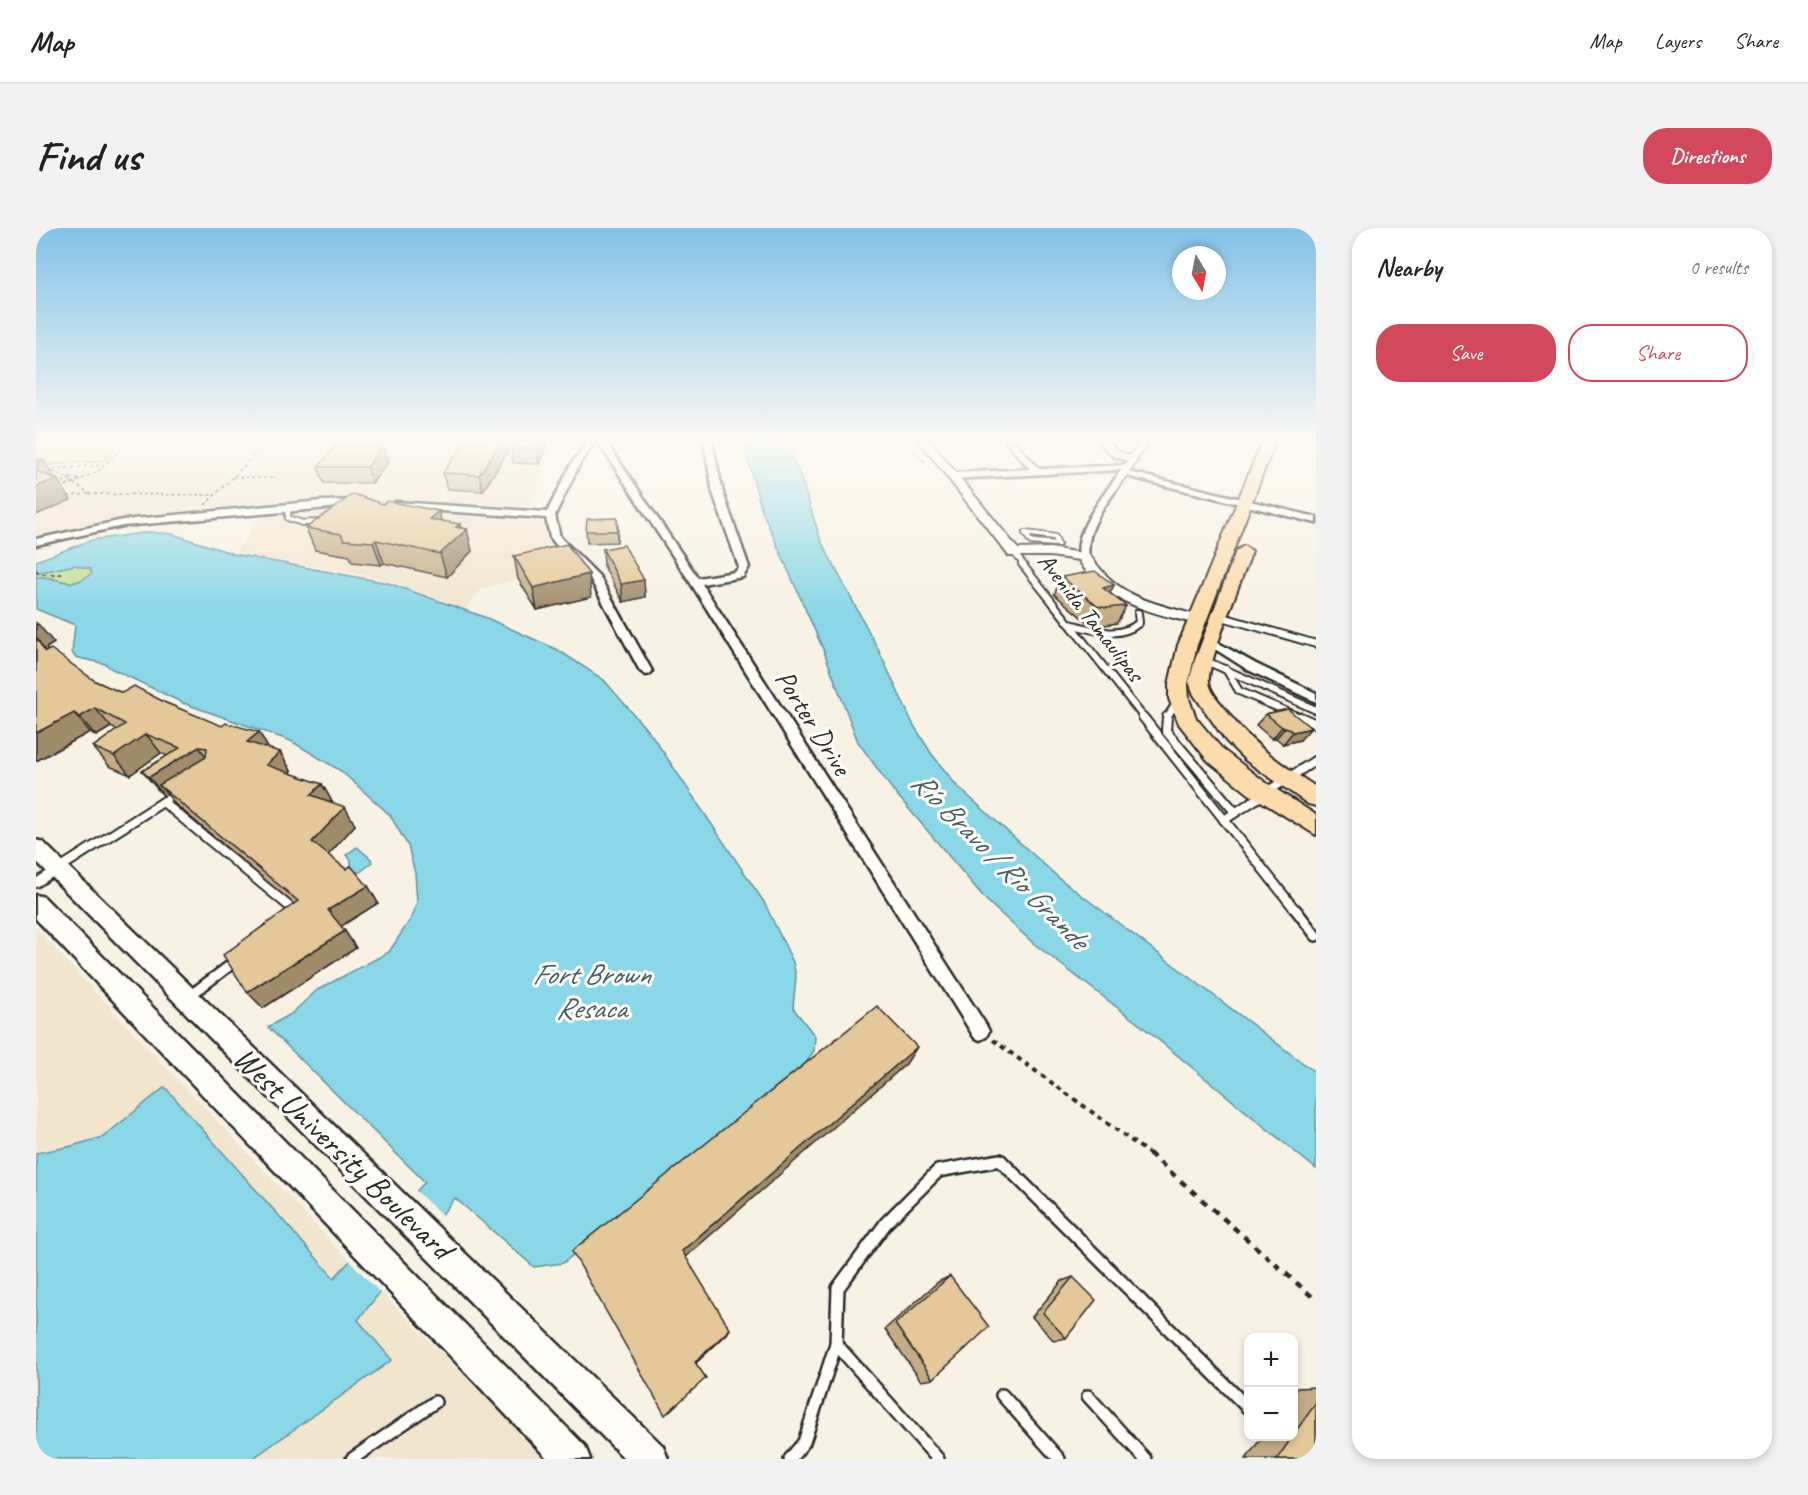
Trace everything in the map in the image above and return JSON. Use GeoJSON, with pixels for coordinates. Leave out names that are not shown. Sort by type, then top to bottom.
{"type":"FeatureCollection","features":[{"type":"Feature","properties":{"kind":"main road"},"geometry":{"type":"LineString","coordinates":[[1255,499],[1226,575],[1219,616],[1199,682],[1221,722],[1253,755],[1316,798]]}},
{"type":"Feature","properties":{"kind":"main road"},"geometry":{"type":"LineString","coordinates":[[1226,575],[1197,620],[1178,681],[1179,699],[1194,728],[1220,759],[1265,794],[1316,826]]}},
{"type":"Feature","properties":{"kind":"main road","name":"West University Boulevard"},"geometry":{"type":"LineString","coordinates":[[36,848],[381,1191],[443,1248],[650,1459]]}},
{"type":"Feature","properties":{"kind":"main road","name":"West University Boulevard"},"geometry":{"type":"LineString","coordinates":[[36,904],[345,1224],[406,1284],[572,1459]]}},
{"type":"Feature","properties":{"kind":"street"},"geometry":{"type":"LineString","coordinates":[[558,499],[550,515],[555,537],[567,552],[594,576],[646,671]]}},
{"type":"Feature","properties":{"kind":"street","name":"Porter Drive"},"geometry":{"type":"LineString","coordinates":[[640,499],[980,1030]]}},
{"type":"Feature","properties":{"kind":"street"},"geometry":{"type":"LineString","coordinates":[[695,582],[739,575],[744,567],[720,499]]}},
{"type":"Feature","properties":{"kind":"street","name":"Avenida Tamaulipas"},"geometry":{"type":"LineString","coordinates":[[971,499],[1014,553]]}},
{"type":"Feature","properties":{"kind":"street"},"geometry":{"type":"LineString","coordinates":[[1107,499],[1087,529],[1082,544],[1084,557],[1096,577],[1116,593],[1197,620]]}},
{"type":"Feature","properties":{"kind":"street"},"geometry":{"type":"LineString","coordinates":[[1235,499],[1316,520]]}},
{"type":"Feature","properties":{"kind":"street"},"geometry":{"type":"LineString","coordinates":[[36,542],[123,523],[288,507],[349,507],[373,503]]}},
{"type":"Feature","properties":{"kind":"street"},"geometry":{"type":"LineString","coordinates":[[385,504],[550,515]]}},
{"type":"Feature","properties":{"kind":"street"},"geometry":{"type":"LineString","coordinates":[[1014,553],[1049,548],[1084,557]]}},
{"type":"Feature","properties":{"kind":"street"},"geometry":{"type":"LineString","coordinates":[[1207,651],[1252,667],[1316,698]]}},
{"type":"Feature","properties":{"kind":"lane"},"geometry":{"type":"LineString","coordinates":[[288,507],[288,518],[294,522],[330,521]]}},
{"type":"Feature","properties":{"kind":"lane"},"geometry":{"type":"LineString","coordinates":[[1025,533],[1058,539],[1058,544],[1049,548],[1029,541],[1025,533]]}},
{"type":"Feature","properties":{"kind":"lane","name":"Avenida Tamaulipas"},"geometry":{"type":"LineString","coordinates":[[1014,553],[1316,936]]}},
{"type":"Feature","properties":{"kind":"lane"},"geometry":{"type":"LineString","coordinates":[[1070,624],[1100,632],[1125,632],[1139,622],[1138,614]]}},
{"type":"Feature","properties":{"kind":"lane"},"geometry":{"type":"LineString","coordinates":[[1219,616],[1316,644]]}},
{"type":"Feature","properties":{"kind":"lane"},"geometry":{"type":"LineString","coordinates":[[1207,651],[1226,669],[1239,691],[1316,724]]}},
{"type":"Feature","properties":{"kind":"lane"},"geometry":{"type":"LineString","coordinates":[[1226,669],[1316,710]]}},
{"type":"Feature","properties":{"kind":"lane"},"geometry":{"type":"LineString","coordinates":[[1179,699],[1165,721],[1166,731],[1235,812]]}},
{"type":"Feature","properties":{"kind":"lane"},"geometry":{"type":"LineString","coordinates":[[1224,820],[1316,760]]}},
{"type":"Feature","properties":{"kind":"lane"},"geometry":{"type":"LineString","coordinates":[[36,883],[172,797]]}},
{"type":"Feature","properties":{"kind":"lane"},"geometry":{"type":"LineString","coordinates":[[163,802],[298,914],[289,921]]}},
{"type":"Feature","properties":{"kind":"lane"},"geometry":{"type":"LineString","coordinates":[[187,998],[243,956]]}},
{"type":"Feature","properties":{"kind":"lane"},"geometry":{"type":"LineString","coordinates":[[790,1459],[804,1442],[836,1344],[838,1288],[886,1223],[938,1171],[1000,1160],[1244,1404]]}},
{"type":"Feature","properties":{"kind":"lane"},"geometry":{"type":"LineString","coordinates":[[836,1344],[938,1459]]}},
{"type":"Feature","properties":{"kind":"lane"},"geometry":{"type":"LineString","coordinates":[[1002,1395],[1059,1459]]}},
{"type":"Feature","properties":{"kind":"lane"},"geometry":{"type":"LineString","coordinates":[[1088,1396],[1145,1459]]}},
{"type":"Feature","properties":{"kind":"lane"},"geometry":{"type":"LineString","coordinates":[[352,1459],[435,1402]]}},
{"type":"Feature","properties":{"kind":"path"},"geometry":{"type":"LineString","coordinates":[[205,505],[211,499]]}},
{"type":"Feature","properties":{"kind":"path"},"geometry":{"type":"LineString","coordinates":[[36,570],[40,574],[66,574]]}},
{"type":"Feature","properties":{"kind":"path"},"geometry":{"type":"LineString","coordinates":[[980,1030],[1165,1165],[1316,1300]]}},
{"type":"Feature","properties":{"kind":"shaded area"},"geometry":{"type":"Polygon","coordinates":[[[36,499],[533,499],[530,508],[524,511],[330,500],[139,518],[60,532],[36,540],[36,499]]]}},
{"type":"Feature","properties":{"kind":"shaded area"},"geometry":{"type":"Polygon","coordinates":[[[383,507],[543,520],[546,540],[568,564],[482,589],[465,609],[401,585],[363,575],[236,553],[262,514],[330,508],[383,507]]]}},
{"type":"Feature","properties":{"kind":"shaded area"},"geometry":{"type":"Polygon","coordinates":[[[36,929],[335,1246],[548,1459],[36,1459],[36,929]]]}},
{"type":"Feature","properties":{"kind":"green space"},"geometry":{"type":"Polygon","coordinates":[[[75,565],[90,569],[92,574],[76,582],[36,577],[36,573],[75,565]]]}},
{"type":"Feature","properties":{"kind":"water","name":"Río Bravo / Rio Grande"},"geometry":{"type":"Polygon","coordinates":[[[759,499],[808,499],[821,541],[878,649],[913,724],[931,753],[956,785],[1059,878],[1316,1073],[1316,1169],[1144,1028],[1033,943],[987,901],[892,789],[858,742],[823,649],[759,499]]]}},
{"type":"Feature","properties":{"kind":"water","name":"Fort Brown Resaca"},"geometry":{"type":"Polygon","coordinates":[[[150,532],[172,534],[234,554],[388,583],[487,618],[558,650],[604,680],[653,737],[764,902],[793,962],[796,977],[793,1008],[815,1036],[814,1051],[795,1079],[563,1263],[534,1267],[455,1198],[358,1320],[392,1360],[252,1459],[36,1459],[36,1153],[103,1137],[165,1087],[334,1278],[425,1182],[268,1027],[291,1014],[317,990],[389,952],[412,917],[417,902],[415,873],[408,846],[390,815],[341,771],[291,741],[183,703],[106,664],[75,657],[72,652],[75,625],[36,609],[36,577],[71,583],[84,579],[92,573],[90,569],[75,565],[36,573],[36,561],[92,540],[150,532]]]}},
{"type":"Feature","properties":{"kind":"water"},"geometry":{"type":"Polygon","coordinates":[[[357,847],[371,859],[372,863],[360,872],[351,872],[351,860],[346,855],[357,847]]]}},
{"type":"Feature","properties":{"kind":"pier"},"geometry":{"type":"Polygon","coordinates":[[[414,1189],[444,1217],[382,1295],[348,1259],[414,1189]]]}},
{"type":"Feature","properties":{"kind":"building"},"geometry":{"type":"Polygon","coordinates":[[[345,499],[369,499],[383,504],[387,501],[439,511],[429,519],[460,524],[456,527],[467,529],[440,554],[376,540],[373,542],[344,540],[341,534],[306,528],[345,499]]]}},
{"type":"Feature","properties":{"kind":"building"},"geometry":{"type":"Polygon","coordinates":[[[617,518],[617,531],[586,531],[587,519],[617,518]]]}},
{"type":"Feature","properties":{"kind":"building"},"geometry":{"type":"Polygon","coordinates":[[[567,544],[589,574],[533,588],[514,556],[567,544]]]}},
{"type":"Feature","properties":{"kind":"building"},"geometry":{"type":"Polygon","coordinates":[[[624,545],[644,580],[621,584],[603,549],[624,545]]]}},
{"type":"Feature","properties":{"kind":"building"},"geometry":{"type":"Polygon","coordinates":[[[1095,571],[1114,585],[1103,588],[1126,606],[1107,608],[1097,606],[1062,577],[1095,571]]]}},
{"type":"Feature","properties":{"kind":"building"},"geometry":{"type":"Polygon","coordinates":[[[36,637],[45,652],[51,649],[95,681],[122,693],[134,686],[166,703],[222,726],[226,723],[259,732],[247,742],[280,752],[266,765],[322,784],[311,795],[345,807],[312,842],[346,869],[351,866],[368,886],[328,910],[345,931],[247,992],[223,955],[298,901],[159,785],[206,757],[207,748],[199,747],[149,777],[142,771],[180,748],[146,734],[114,756],[93,747],[125,724],[95,708],[80,717],[74,713],[36,733],[36,637]]]}},
{"type":"Feature","properties":{"kind":"building"},"geometry":{"type":"Polygon","coordinates":[[[1288,709],[1311,728],[1293,732],[1282,727],[1266,714],[1288,709]]]}},
{"type":"Feature","properties":{"kind":"building"},"geometry":{"type":"Polygon","coordinates":[[[877,1006],[917,1047],[682,1251],[730,1329],[695,1362],[706,1378],[665,1415],[572,1251],[877,1006]]]}},
{"type":"Feature","properties":{"kind":"building"},"geometry":{"type":"Polygon","coordinates":[[[950,1276],[989,1327],[933,1379],[895,1324],[950,1276]]]}},
{"type":"Feature","properties":{"kind":"building"},"geometry":{"type":"Polygon","coordinates":[[[1073,1277],[1096,1300],[1066,1338],[1043,1313],[1073,1277]]]}},
{"type":"Feature","properties":{"kind":"building"},"geometry":{"type":"Polygon","coordinates":[[[1316,1403],[1316,1459],[1277,1459],[1289,1441],[1298,1441],[1298,1428],[1316,1403]]]}}]}
